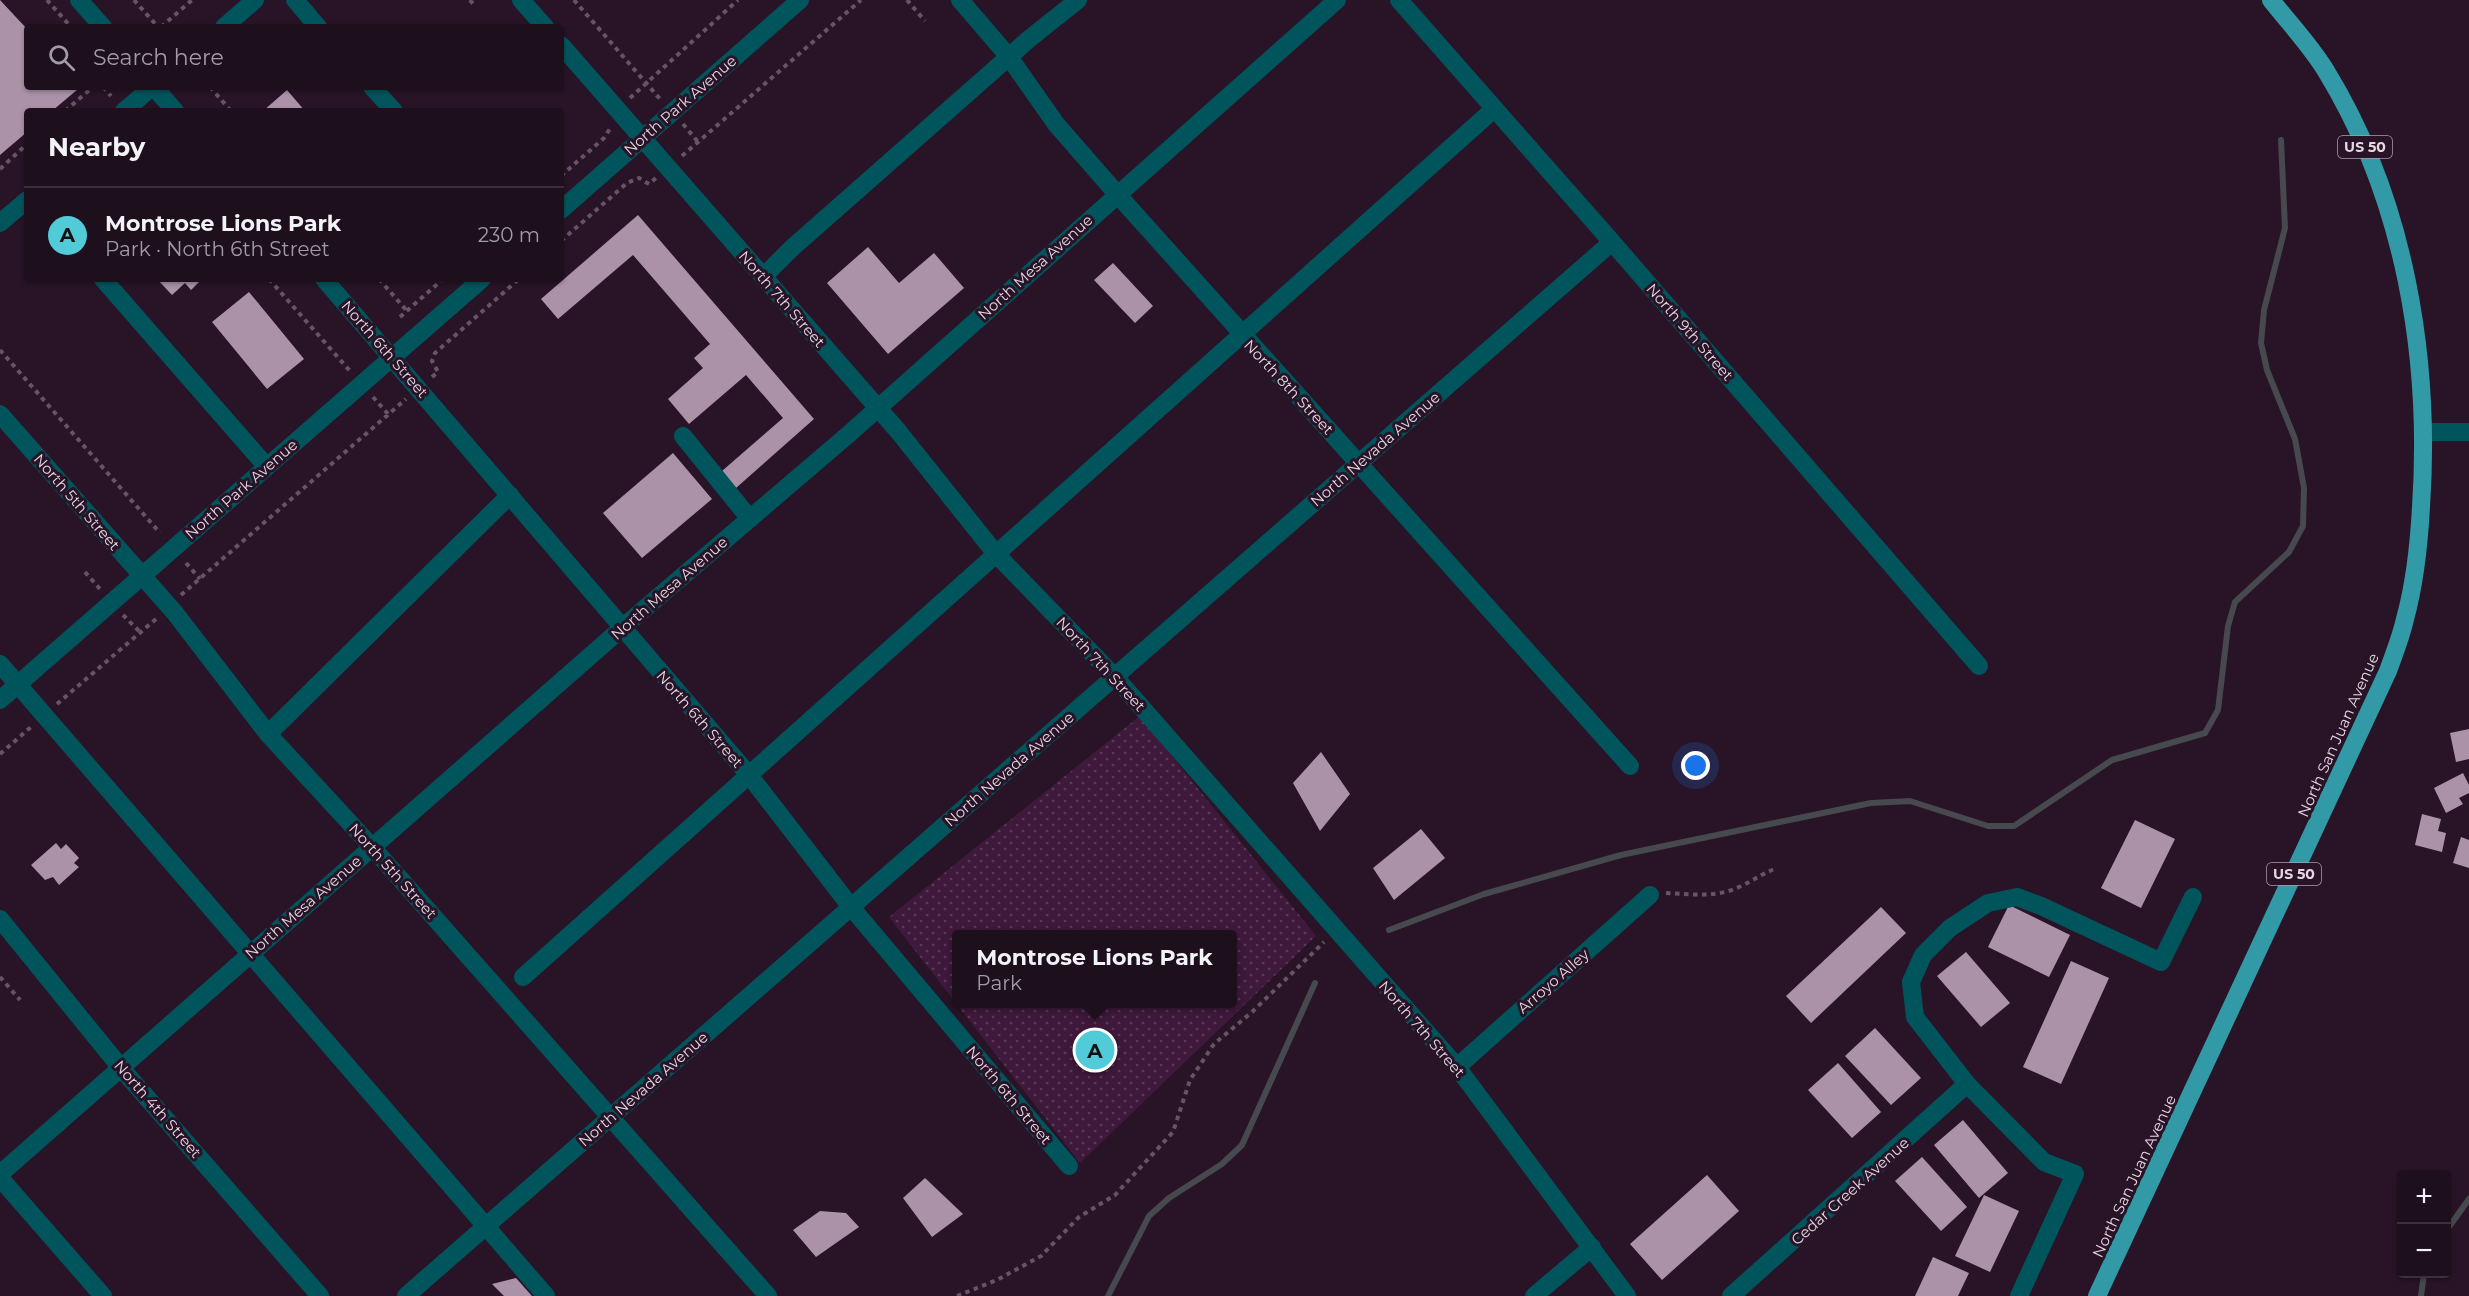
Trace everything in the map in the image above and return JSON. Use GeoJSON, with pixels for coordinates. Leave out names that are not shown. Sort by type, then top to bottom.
{"type":"FeatureCollection","features":[{"type":"Feature","properties":{"kind":"highway","name":"North San Juan Avenue"},"geometry":{"type":"LineString","coordinates":[[2097,1296],[2388,671],[2406,618],[2415,573],[2421,514],[2424,432],[2421,373],[2413,316],[2387,207],[2361,140],[2325,70],[2271,0]]}},
{"type":"Feature","properties":{"kind":"street"},"geometry":{"type":"LineString","coordinates":[[79,0],[100,24]]}},
{"type":"Feature","properties":{"kind":"street"},"geometry":{"type":"LineString","coordinates":[[227,24],[255,0]]}},
{"type":"Feature","properties":{"kind":"street"},"geometry":{"type":"LineString","coordinates":[[296,0],[316,24]]}},
{"type":"Feature","properties":{"kind":"street"},"geometry":{"type":"LineString","coordinates":[[521,0],[542,24]]}},
{"type":"Feature","properties":{"kind":"street","name":"North Park Avenue"},"geometry":{"type":"LineString","coordinates":[[564,207],[800,0]]}},
{"type":"Feature","properties":{"kind":"street","name":"North 8th Street"},"geometry":{"type":"LineString","coordinates":[[960,0],[1009,57],[1056,124],[1117,194],[1241,335],[1359,462],[1630,766]]}},
{"type":"Feature","properties":{"kind":"street"},"geometry":{"type":"LineString","coordinates":[[763,278],[792,248],[1009,57],[1078,0]]}},
{"type":"Feature","properties":{"kind":"street","name":"North Mesa Avenue"},"geometry":{"type":"LineString","coordinates":[[0,1174],[622,628],[750,519],[1338,0]]}},
{"type":"Feature","properties":{"kind":"street","name":"North 9th Street"},"geometry":{"type":"LineString","coordinates":[[1399,0],[1979,666]]}},
{"type":"Feature","properties":{"kind":"street","name":"North 7th Street"},"geometry":{"type":"LineString","coordinates":[[564,48],[877,407],[996,554],[1115,677],[1457,1067],[1627,1296]]}},
{"type":"Feature","properties":{"kind":"street"},"geometry":{"type":"LineString","coordinates":[[128,108],[149,90]]}},
{"type":"Feature","properties":{"kind":"street"},"geometry":{"type":"LineString","coordinates":[[156,90],[171,108]]}},
{"type":"Feature","properties":{"kind":"street"},"geometry":{"type":"LineString","coordinates":[[375,90],[391,108]]}},
{"type":"Feature","properties":{"kind":"street"},"geometry":{"type":"LineString","coordinates":[[523,977],[1494,109]]}},
{"type":"Feature","properties":{"kind":"street"},"geometry":{"type":"LineString","coordinates":[[0,223],[24,203]]}},
{"type":"Feature","properties":{"kind":"street","name":"North Nevada Avenue"},"geometry":{"type":"LineString","coordinates":[[406,1296],[1612,242]]}},
{"type":"Feature","properties":{"kind":"street"},"geometry":{"type":"LineString","coordinates":[[107,282],[267,466]]}},
{"type":"Feature","properties":{"kind":"street","name":"North 6th Street"},"geometry":{"type":"LineString","coordinates":[[327,282],[749,775],[851,907],[1069,1166]]}},
{"type":"Feature","properties":{"kind":"street","name":"North Park Avenue"},"geometry":{"type":"LineString","coordinates":[[0,700],[479,282]]}},
{"type":"Feature","properties":{"kind":"street","name":"North 5th Street"},"geometry":{"type":"LineString","coordinates":[[0,414],[170,607],[268,734],[372,847],[768,1296]]}},
{"type":"Feature","properties":{"kind":"street"},"geometry":{"type":"LineString","coordinates":[[2424,432],[2469,432]]}},
{"type":"Feature","properties":{"kind":"street"},"geometry":{"type":"LineString","coordinates":[[683,436],[750,519]]}},
{"type":"Feature","properties":{"kind":"street"},"geometry":{"type":"LineString","coordinates":[[268,734],[510,495]]}},
{"type":"Feature","properties":{"kind":"street"},"geometry":{"type":"LineString","coordinates":[[0,664],[546,1296]]}},
{"type":"Feature","properties":{"kind":"street","name":"Arroyo Alley"},"geometry":{"type":"LineString","coordinates":[[1457,1067],[1650,895]]}},
{"type":"Feature","properties":{"kind":"street"},"geometry":{"type":"LineString","coordinates":[[2019,1296],[2075,1174],[2044,1162],[1967,1084],[1915,1017],[1911,982],[1923,955],[1950,928],[1988,903],[2017,897],[2161,962],[2193,897]]}},
{"type":"Feature","properties":{"kind":"street","name":"North 4th Street"},"geometry":{"type":"LineString","coordinates":[[0,919],[121,1068],[320,1296]]}},
{"type":"Feature","properties":{"kind":"street","name":"Cedar Creek Avenue"},"geometry":{"type":"LineString","coordinates":[[1731,1296],[1967,1084]]}},
{"type":"Feature","properties":{"kind":"street"},"geometry":{"type":"LineString","coordinates":[[0,1178],[103,1296]]}},
{"type":"Feature","properties":{"kind":"street"},"geometry":{"type":"LineString","coordinates":[[1534,1296],[1592,1247]]}},
{"type":"Feature","properties":{"kind":"path"},"geometry":{"type":"LineString","coordinates":[[47,0],[68,24]]}},
{"type":"Feature","properties":{"kind":"path"},"geometry":{"type":"LineString","coordinates":[[134,0],[156,24]]}},
{"type":"Feature","properties":{"kind":"path"},"geometry":{"type":"LineString","coordinates":[[163,24],[192,0]]}},
{"type":"Feature","properties":{"kind":"path"},"geometry":{"type":"LineString","coordinates":[[470,0],[474,5]]}},
{"type":"Feature","properties":{"kind":"path"},"geometry":{"type":"LineString","coordinates":[[574,0],[645,82]]}},
{"type":"Feature","properties":{"kind":"path"},"geometry":{"type":"LineString","coordinates":[[564,173],[604,138],[632,94],[738,0]]}},
{"type":"Feature","properties":{"kind":"path"},"geometry":{"type":"LineString","coordinates":[[564,239],[627,183],[639,178],[649,184],[668,169],[861,0]]}},
{"type":"Feature","properties":{"kind":"path"},"geometry":{"type":"LineString","coordinates":[[907,0],[925,21]]}},
{"type":"Feature","properties":{"kind":"path"},"geometry":{"type":"LineString","coordinates":[[68,108],[90,90]]}},
{"type":"Feature","properties":{"kind":"path"},"geometry":{"type":"LineString","coordinates":[[106,90],[111,96]]}},
{"type":"Feature","properties":{"kind":"path"},"geometry":{"type":"LineString","coordinates":[[215,90],[229,108]]}},
{"type":"Feature","properties":{"kind":"path"},"geometry":{"type":"LineString","coordinates":[[0,169],[24,147]]}},
{"type":"Feature","properties":{"kind":"path"},"geometry":{"type":"LineString","coordinates":[[272,282],[388,414]]}},
{"type":"Feature","properties":{"kind":"path"},"geometry":{"type":"LineString","coordinates":[[382,282],[407,310]]}},
{"type":"Feature","properties":{"kind":"path"},"geometry":{"type":"LineString","coordinates":[[400,317],[440,282]]}},
{"type":"Feature","properties":{"kind":"path"},"geometry":{"type":"LineString","coordinates":[[0,754],[438,372],[432,361],[435,353],[516,282]]}},
{"type":"Feature","properties":{"kind":"path"},"geometry":{"type":"LineString","coordinates":[[0,350],[160,533]]}},
{"type":"Feature","properties":{"kind":"path"},"geometry":{"type":"LineString","coordinates":[[186,563],[200,579]]}},
{"type":"Feature","properties":{"kind":"path"},"geometry":{"type":"LineString","coordinates":[[1650,895],[1713,895],[1739,887],[1762,873],[1777,868]]}},
{"type":"Feature","properties":{"kind":"path"},"geometry":{"type":"LineString","coordinates":[[957,1296],[998,1280],[1041,1256],[1079,1217],[1115,1194],[1173,1132],[1190,1080],[1214,1044],[1252,1012],[1336,930]]}},
{"type":"Feature","properties":{"kind":"path"},"geometry":{"type":"LineString","coordinates":[[0,977],[20,1000]]}},
{"type":"Feature","properties":{"kind":"shaded area"},"geometry":{"type":"Polygon","coordinates":[[[1140,716],[1316,936],[1080,1163],[960,1008],[1237,1008],[1237,930],[952,930],[952,998],[889,917],[1140,716]]]}},
{"type":"Feature","properties":{"kind":"building"},"geometry":{"type":"Polygon","coordinates":[[[0,0],[24,26],[24,90],[77,90],[56,108],[24,108],[24,135],[0,155],[0,0]]]}},
{"type":"Feature","properties":{"kind":"building"},"geometry":{"type":"Polygon","coordinates":[[[287,90],[302,108],[266,108],[287,90]]]}},
{"type":"Feature","properties":{"kind":"building"},"geometry":{"type":"Polygon","coordinates":[[[638,215],[814,419],[736,488],[722,471],[783,418],[746,375],[689,424],[668,399],[703,368],[694,358],[710,344],[633,255],[558,319],[541,299],[561,282],[564,282],[564,279],[638,215]]]}},
{"type":"Feature","properties":{"kind":"building"},"geometry":{"type":"Polygon","coordinates":[[[868,247],[899,283],[934,253],[964,288],[888,354],[827,283],[868,247]]]}},
{"type":"Feature","properties":{"kind":"building"},"geometry":{"type":"Polygon","coordinates":[[[1113,263],[1153,306],[1135,323],[1094,280],[1113,263]]]}},
{"type":"Feature","properties":{"kind":"building"},"geometry":{"type":"Polygon","coordinates":[[[160,282],[199,282],[191,290],[185,283],[172,295],[160,282]]]}},
{"type":"Feature","properties":{"kind":"building"},"geometry":{"type":"Polygon","coordinates":[[[249,292],[304,359],[267,389],[212,322],[249,292]]]}},
{"type":"Feature","properties":{"kind":"building"},"geometry":{"type":"Polygon","coordinates":[[[673,453],[712,499],[642,558],[603,513],[673,453]]]}},
{"type":"Feature","properties":{"kind":"building"},"geometry":{"type":"Polygon","coordinates":[[[2469,729],[2469,759],[2456,762],[2450,733],[2469,729]]]}},
{"type":"Feature","properties":{"kind":"building"},"geometry":{"type":"Polygon","coordinates":[[[1321,752],[1350,794],[1320,831],[1293,783],[1321,752]]]}},
{"type":"Feature","properties":{"kind":"building"},"geometry":{"type":"Polygon","coordinates":[[[2463,773],[2469,785],[2469,793],[2459,798],[2463,804],[2446,813],[2434,788],[2463,773]]]}},
{"type":"Feature","properties":{"kind":"building"},"geometry":{"type":"Polygon","coordinates":[[[2422,814],[2441,819],[2438,831],[2446,833],[2442,852],[2415,845],[2422,814]]]}},
{"type":"Feature","properties":{"kind":"building"},"geometry":{"type":"Polygon","coordinates":[[[2135,820],[2175,839],[2141,908],[2101,888],[2135,820]]]}},
{"type":"Feature","properties":{"kind":"building"},"geometry":{"type":"Polygon","coordinates":[[[1421,829],[1445,858],[1394,900],[1373,868],[1421,829]]]}},
{"type":"Feature","properties":{"kind":"building"},"geometry":{"type":"Polygon","coordinates":[[[2461,837],[2469,840],[2469,868],[2453,863],[2461,837]]]}},
{"type":"Feature","properties":{"kind":"building"},"geometry":{"type":"Polygon","coordinates":[[[56,843],[61,849],[66,844],[79,858],[74,863],[79,867],[59,885],[53,877],[45,880],[31,865],[56,843]]]}},
{"type":"Feature","properties":{"kind":"building"},"geometry":{"type":"Polygon","coordinates":[[[2009,905],[2070,935],[2049,977],[1988,947],[2009,905]]]}},
{"type":"Feature","properties":{"kind":"building"},"geometry":{"type":"Polygon","coordinates":[[[1881,907],[1906,933],[1811,1023],[1786,996],[1881,907]]]}},
{"type":"Feature","properties":{"kind":"building"},"geometry":{"type":"Polygon","coordinates":[[[1966,952],[2010,1003],[1981,1027],[1937,976],[1966,952]]]}},
{"type":"Feature","properties":{"kind":"building"},"geometry":{"type":"Polygon","coordinates":[[[2071,961],[2109,978],[2061,1084],[2023,1067],[2071,961]]]}},
{"type":"Feature","properties":{"kind":"building"},"geometry":{"type":"Polygon","coordinates":[[[1875,1028],[1921,1078],[1891,1105],[1845,1056],[1875,1028]]]}},
{"type":"Feature","properties":{"kind":"building"},"geometry":{"type":"Polygon","coordinates":[[[1838,1063],[1881,1112],[1852,1138],[1808,1090],[1838,1063]]]}},
{"type":"Feature","properties":{"kind":"building"},"geometry":{"type":"Polygon","coordinates":[[[1963,1120],[2008,1173],[1979,1198],[1934,1145],[1963,1120]]]}},
{"type":"Feature","properties":{"kind":"building"},"geometry":{"type":"Polygon","coordinates":[[[1922,1157],[1967,1207],[1941,1231],[1895,1181],[1922,1157]]]}},
{"type":"Feature","properties":{"kind":"building"},"geometry":{"type":"Polygon","coordinates":[[[1707,1175],[1739,1211],[1662,1280],[1630,1244],[1707,1175]]]}},
{"type":"Feature","properties":{"kind":"building"},"geometry":{"type":"Polygon","coordinates":[[[925,1178],[963,1214],[932,1237],[903,1198],[925,1178]]]}},
{"type":"Feature","properties":{"kind":"building"},"geometry":{"type":"Polygon","coordinates":[[[1984,1195],[2019,1211],[1990,1272],[1955,1256],[1984,1195]]]}},
{"type":"Feature","properties":{"kind":"building"},"geometry":{"type":"Polygon","coordinates":[[[820,1211],[846,1213],[859,1227],[816,1257],[793,1230],[820,1211]]]}},
{"type":"Feature","properties":{"kind":"building"},"geometry":{"type":"Polygon","coordinates":[[[1933,1257],[1969,1273],[1958,1296],[1915,1296],[1933,1257]]]}},
{"type":"Feature","properties":{"kind":"building"},"geometry":{"type":"Polygon","coordinates":[[[516,1278],[532,1296],[504,1296],[492,1284],[516,1278]]]}},
{"type":"Feature","properties":{"kind":"waterway"},"geometry":{"type":"LineString","coordinates":[[1389,930],[1484,894],[1621,855],[1871,803],[1910,801],[1988,826],[2014,826],[2112,760],[2205,733],[2218,710],[2228,626],[2235,602],[2289,552],[2303,526],[2304,488],[2295,439],[2267,370],[2261,343],[2264,310],[2285,228],[2281,140]]}},
{"type":"Feature","properties":{"kind":"waterway"},"geometry":{"type":"LineString","coordinates":[[1108,1296],[1149,1216],[1169,1198],[1222,1164],[1242,1145],[1315,983]]}},
{"type":"Feature","properties":{"kind":"waterway"},"geometry":{"type":"LineString","coordinates":[[2451,1224],[2469,1199]]}},
{"type":"Feature","properties":{"kind":"waterway"},"geometry":{"type":"LineString","coordinates":[[2421,1296],[2423,1278]]}},
{"type":"Feature","properties":{"kind":"place","name":"Montrose Lions Park"},"geometry":{"type":"Point","coordinates":[1095,1050]}}]}
